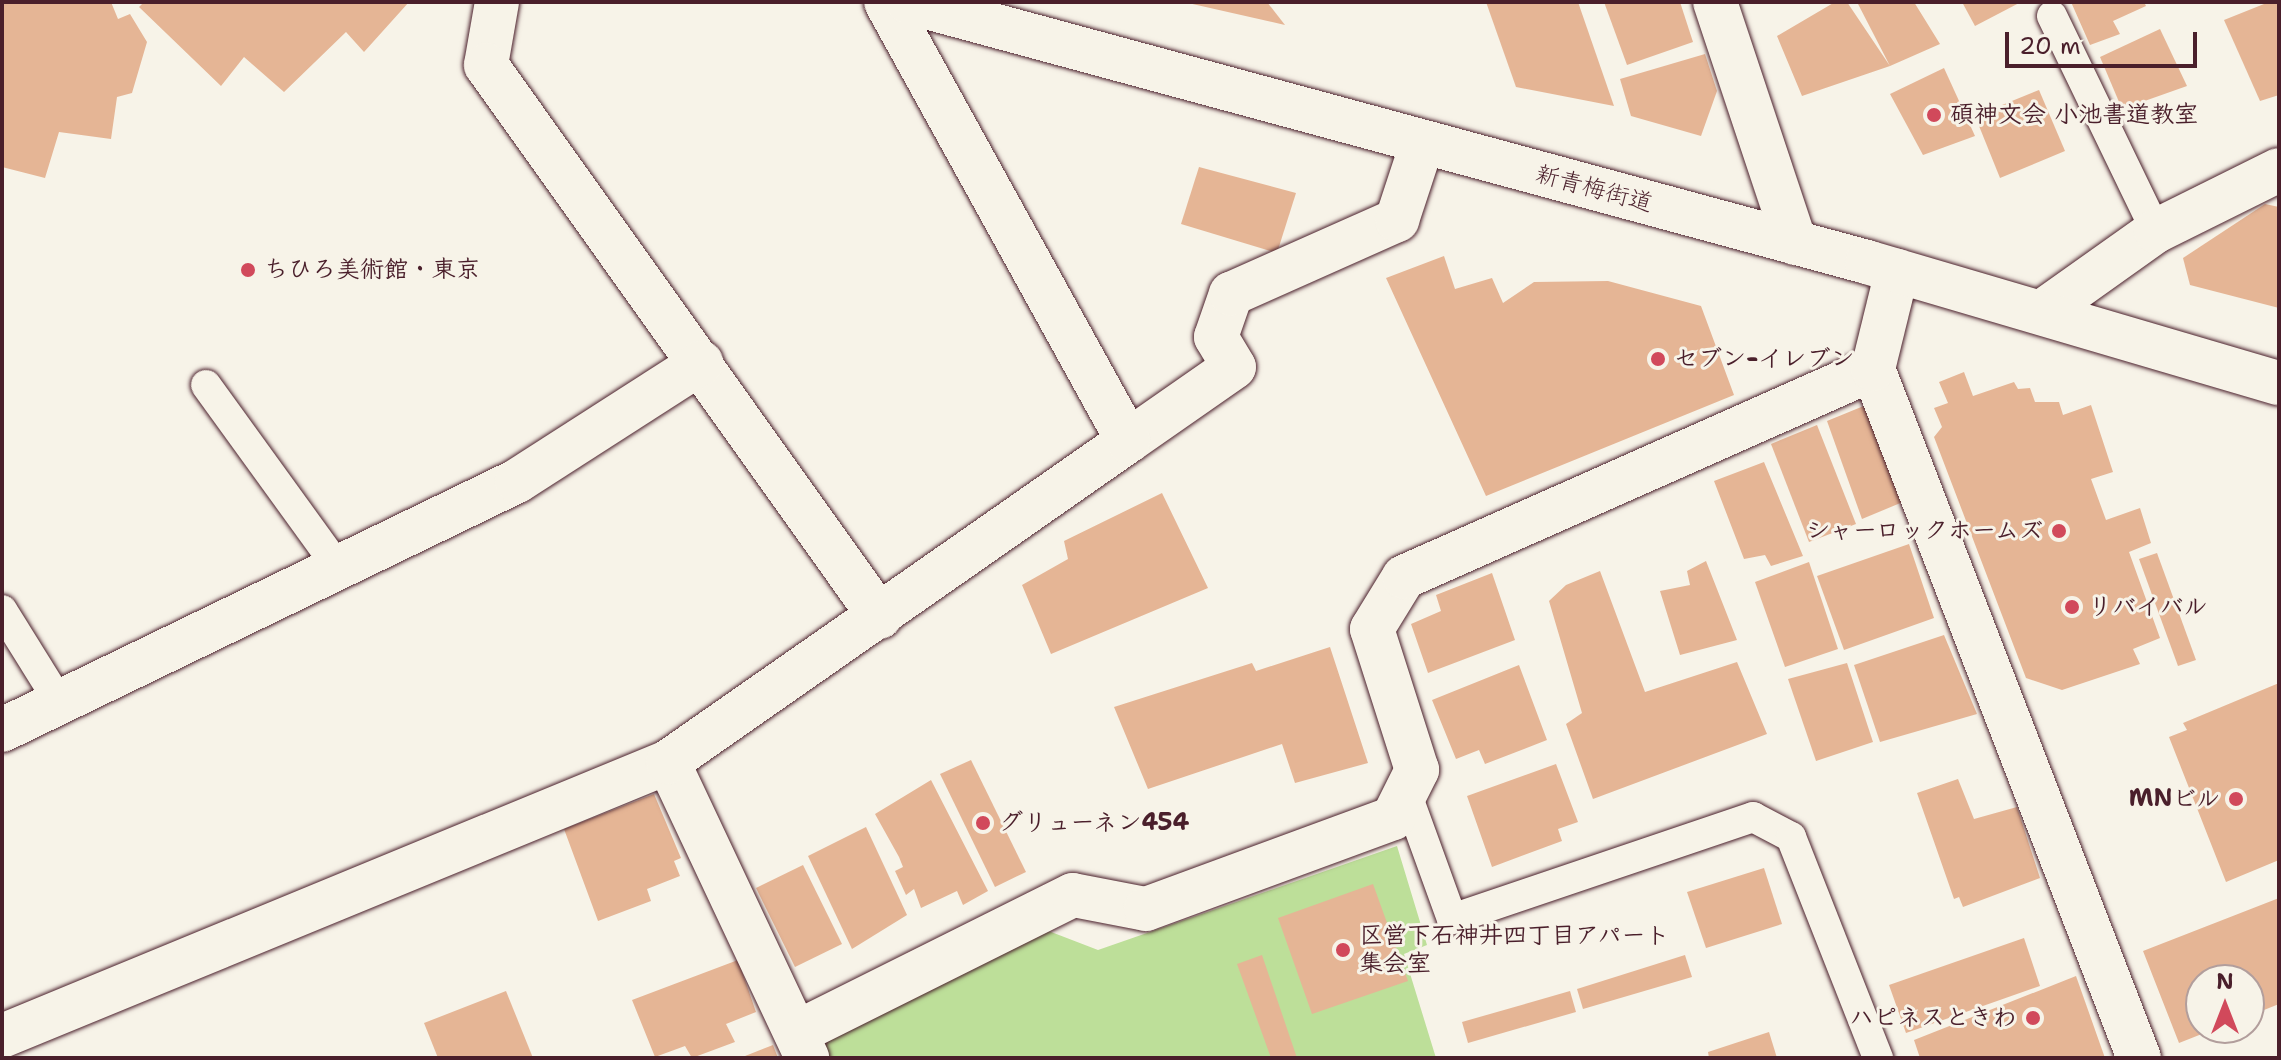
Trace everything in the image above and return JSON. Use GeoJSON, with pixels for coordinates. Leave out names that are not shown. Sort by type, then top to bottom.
{"type":"FeatureCollection","features":[{"type":"Feature","properties":{"kind":"street"},"geometry":{"type":"LineString","coordinates":[[497,2],[486,65],[880,617]]}},
{"type":"Feature","properties":{"kind":"street"},"geometry":{"type":"LineString","coordinates":[[886,2],[1128,441]]}},
{"type":"Feature","properties":{"kind":"street","name":"新青梅街道"},"geometry":{"type":"LineString","coordinates":[[908,2],[1013,17],[1422,144],[1897,271],[2279,383]]}},
{"type":"Feature","properties":{"kind":"street"},"geometry":{"type":"LineString","coordinates":[[1715,2],[1795,243]]}},
{"type":"Feature","properties":{"kind":"street"},"geometry":{"type":"LineString","coordinates":[[2,1036],[668,762],[880,617],[1234,367],[1216,337],[1231,294],[1397,220],[1422,144]]}},
{"type":"Feature","properties":{"kind":"street"},"geometry":{"type":"LineString","coordinates":[[2042,312],[2156,231],[2279,170]]}},
{"type":"Feature","properties":{"kind":"street"},"geometry":{"type":"LineString","coordinates":[[1897,271],[1873,369],[2139,1058]]}},
{"type":"Feature","properties":{"kind":"street"},"geometry":{"type":"LineString","coordinates":[[2,730],[517,481],[701,363]]}},
{"type":"Feature","properties":{"kind":"street"},"geometry":{"type":"LineString","coordinates":[[668,762],[803,1045],[1073,895],[1146,909],[1393,818],[1417,770],[1372,629],[1404,577],[1873,369]]}},
{"type":"Feature","properties":{"kind":"lane"},"geometry":{"type":"LineString","coordinates":[[2052,16],[2156,231]]}},
{"type":"Feature","properties":{"kind":"lane"},"geometry":{"type":"LineString","coordinates":[[206,385],[337,566]]}},
{"type":"Feature","properties":{"kind":"lane"},"geometry":{"type":"LineString","coordinates":[[2,610],[60,703]]}},
{"type":"Feature","properties":{"kind":"lane"},"geometry":{"type":"LineString","coordinates":[[1406,792],[1452,919],[1753,817],[1791,837],[1878,1058]]}},
{"type":"Feature","properties":{"kind":"green space"},"geometry":{"type":"Polygon","coordinates":[[[1397,846],[1427,945],[1404,954],[1436,1058],[828,1058],[822,1040],[1046,930],[1098,950],[1397,846]]]}},
{"type":"Feature","properties":{"kind":"building"},"geometry":{"type":"Polygon","coordinates":[[[2,2],[111,2],[118,19],[130,14],[147,42],[132,93],[117,97],[111,139],[59,132],[45,178],[2,167],[2,2]]]}},
{"type":"Feature","properties":{"kind":"building"},"geometry":{"type":"Polygon","coordinates":[[[144,2],[409,2],[364,52],[346,32],[284,92],[244,57],[221,86],[139,7],[144,2]]]}},
{"type":"Feature","properties":{"kind":"building"},"geometry":{"type":"Polygon","coordinates":[[[1267,2],[1285,25],[1188,3],[1267,2]]]}},
{"type":"Feature","properties":{"kind":"building"},"geometry":{"type":"Polygon","coordinates":[[[1486,2],[1578,2],[1614,106],[1516,87],[1486,2]]]}},
{"type":"Feature","properties":{"kind":"building"},"geometry":{"type":"Polygon","coordinates":[[[1604,2],[1680,2],[1693,42],[1627,65],[1604,2]]]}},
{"type":"Feature","properties":{"kind":"building"},"geometry":{"type":"Polygon","coordinates":[[[1835,2],[1847,2],[1890,66],[1802,96],[1777,36],[1835,2]]]}},
{"type":"Feature","properties":{"kind":"building"},"geometry":{"type":"Polygon","coordinates":[[[1857,2],[1914,2],[1940,44],[1890,66],[1857,2]]]}},
{"type":"Feature","properties":{"kind":"building"},"geometry":{"type":"Polygon","coordinates":[[[1962,2],[2021,2],[1975,26],[1962,2]]]}},
{"type":"Feature","properties":{"kind":"building"},"geometry":{"type":"Polygon","coordinates":[[[2071,2],[2144,2],[2146,6],[2113,21],[2120,34],[2090,45],[2071,2]]]}},
{"type":"Feature","properties":{"kind":"building"},"geometry":{"type":"Polygon","coordinates":[[[2269,2],[2279,2],[2279,95],[2260,101],[2224,20],[2269,2]]]}},
{"type":"Feature","properties":{"kind":"building"},"geometry":{"type":"Polygon","coordinates":[[[2160,29],[2187,86],[2122,109],[2100,57],[2160,29]]]}},
{"type":"Feature","properties":{"kind":"building"},"geometry":{"type":"Polygon","coordinates":[[[1705,54],[1717,91],[1701,136],[1631,116],[1620,79],[1705,54]]]}},
{"type":"Feature","properties":{"kind":"building","name":"碩神文会 小池書道教室"},"geometry":{"type":"Polygon","coordinates":[[[1944,68],[1975,136],[1923,155],[1890,94],[1944,68]]]}},
{"type":"Feature","properties":{"kind":"building"},"geometry":{"type":"Polygon","coordinates":[[[2039,90],[2065,151],[2000,178],[1975,116],[2039,90]]]}},
{"type":"Feature","properties":{"kind":"building"},"geometry":{"type":"Polygon","coordinates":[[[1199,167],[1296,193],[1277,253],[1181,224],[1199,167]]]}},
{"type":"Feature","properties":{"kind":"building"},"geometry":{"type":"Polygon","coordinates":[[[2265,204],[2279,207],[2279,308],[2190,285],[2183,258],[2265,204]]]}},
{"type":"Feature","properties":{"kind":"building"},"geometry":{"type":"Polygon","coordinates":[[[1444,256],[1455,289],[1492,278],[1503,303],[1534,282],[1608,281],[1701,306],[1734,395],[1486,496],[1386,278],[1444,256]]]}},
{"type":"Feature","properties":{"kind":"building","name":"シャーロックホームズ"},"geometry":{"type":"Polygon","coordinates":[[[1964,372],[1973,396],[2014,382],[2018,389],[2030,388],[2035,402],[2059,402],[2063,415],[2091,405],[2113,472],[2091,479],[2106,520],[2140,508],[2151,543],[2129,552],[2160,638],[2133,649],[2140,664],[2062,690],[2026,678],[1934,437],[1942,427],[1934,408],[1948,403],[1939,382],[1964,372]]]}},
{"type":"Feature","properties":{"kind":"building"},"geometry":{"type":"Polygon","coordinates":[[[1871,403],[1910,499],[1862,519],[1827,421],[1871,403]]]}},
{"type":"Feature","properties":{"kind":"building"},"geometry":{"type":"Polygon","coordinates":[[[1817,425],[1856,524],[1809,542],[1771,444],[1817,425]]]}},
{"type":"Feature","properties":{"kind":"building"},"geometry":{"type":"Polygon","coordinates":[[[1764,462],[1803,556],[1771,566],[1765,555],[1744,559],[1714,481],[1764,462]]]}},
{"type":"Feature","properties":{"kind":"building"},"geometry":{"type":"Polygon","coordinates":[[[1162,493],[1208,588],[1051,654],[1022,585],[1068,559],[1064,541],[1162,493]]]}},
{"type":"Feature","properties":{"kind":"building"},"geometry":{"type":"Polygon","coordinates":[[[1909,544],[1934,618],[1844,650],[1817,576],[1909,544]]]}},
{"type":"Feature","properties":{"kind":"building"},"geometry":{"type":"Polygon","coordinates":[[[2157,553],[2196,660],[2178,666],[2139,559],[2157,553]]]}},
{"type":"Feature","properties":{"kind":"building"},"geometry":{"type":"Polygon","coordinates":[[[1706,561],[1737,640],[1680,655],[1660,591],[1690,585],[1687,571],[1706,561]]]}},
{"type":"Feature","properties":{"kind":"building"},"geometry":{"type":"Polygon","coordinates":[[[1809,562],[1838,649],[1785,667],[1755,582],[1809,562]]]}},
{"type":"Feature","properties":{"kind":"building"},"geometry":{"type":"Polygon","coordinates":[[[1600,571],[1645,692],[1737,662],[1767,734],[1593,799],[1566,724],[1582,713],[1549,601],[1566,585],[1600,571]]]}},
{"type":"Feature","properties":{"kind":"building"},"geometry":{"type":"Polygon","coordinates":[[[1492,573],[1515,640],[1428,673],[1411,624],[1441,611],[1436,595],[1492,573]]]}},
{"type":"Feature","properties":{"kind":"building"},"geometry":{"type":"Polygon","coordinates":[[[1944,635],[1977,714],[1880,742],[1854,665],[1944,635]]]}},
{"type":"Feature","properties":{"kind":"building"},"geometry":{"type":"Polygon","coordinates":[[[1330,647],[1368,763],[1295,783],[1282,744],[1148,789],[1114,707],[1252,663],[1256,671],[1330,647]]]}},
{"type":"Feature","properties":{"kind":"building"},"geometry":{"type":"Polygon","coordinates":[[[1847,663],[1873,742],[1816,761],[1788,679],[1847,663]]]}},
{"type":"Feature","properties":{"kind":"building"},"geometry":{"type":"Polygon","coordinates":[[[1519,665],[1547,740],[1485,764],[1479,750],[1456,759],[1432,700],[1519,665]]]}},
{"type":"Feature","properties":{"kind":"building","name":"MNビル"},"geometry":{"type":"Polygon","coordinates":[[[2279,683],[2279,860],[2226,882],[2169,737],[2187,730],[2183,723],[2279,683]]]}},
{"type":"Feature","properties":{"kind":"building","name":"グリューネン454"},"geometry":{"type":"Polygon","coordinates":[[[971,760],[1026,872],[995,887],[940,774],[971,760]]]}},
{"type":"Feature","properties":{"kind":"building"},"geometry":{"type":"Polygon","coordinates":[[[1556,764],[1578,822],[1558,829],[1562,841],[1492,867],[1467,796],[1556,764]]]}},
{"type":"Feature","properties":{"kind":"building"},"geometry":{"type":"Polygon","coordinates":[[[1958,779],[1974,819],[2017,807],[2040,878],[1963,907],[1959,897],[1954,899],[1917,793],[1958,779]]]}},
{"type":"Feature","properties":{"kind":"building"},"geometry":{"type":"Polygon","coordinates":[[[931,780],[988,891],[963,905],[957,891],[921,908],[914,889],[906,895],[895,871],[903,867],[875,814],[931,780]]]}},
{"type":"Feature","properties":{"kind":"building"},"geometry":{"type":"Polygon","coordinates":[[[654,794],[681,858],[674,861],[680,876],[647,889],[651,901],[598,921],[564,829],[654,794]]]}},
{"type":"Feature","properties":{"kind":"building"},"geometry":{"type":"Polygon","coordinates":[[[866,827],[907,915],[852,949],[808,856],[866,827]]]}},
{"type":"Feature","properties":{"kind":"building"},"geometry":{"type":"Polygon","coordinates":[[[803,865],[842,944],[795,967],[756,888],[803,865]]]}},
{"type":"Feature","properties":{"kind":"building"},"geometry":{"type":"Polygon","coordinates":[[[1764,868],[1782,924],[1706,948],[1687,892],[1764,868]]]}},
{"type":"Feature","properties":{"kind":"building","name":"区営下石神井四丁目アパート 集会室"},"geometry":{"type":"Polygon","coordinates":[[[1373,884],[1408,981],[1312,1014],[1278,918],[1373,884]]]}},
{"type":"Feature","properties":{"kind":"building"},"geometry":{"type":"Polygon","coordinates":[[[2279,898],[2279,1004],[2265,1010],[2265,964],[2185,964],[2185,1041],[2179,1043],[2143,951],[2279,898]]]}},
{"type":"Feature","properties":{"kind":"building"},"geometry":{"type":"Polygon","coordinates":[[[2024,938],[2040,986],[1906,1033],[1889,985],[2024,938]]]}},
{"type":"Feature","properties":{"kind":"building"},"geometry":{"type":"Polygon","coordinates":[[[1262,955],[1297,1058],[1271,1058],[1237,964],[1262,955]]]}},
{"type":"Feature","properties":{"kind":"building"},"geometry":{"type":"Polygon","coordinates":[[[1685,955],[1692,977],[1583,1009],[1577,989],[1685,955]]]}},
{"type":"Feature","properties":{"kind":"building"},"geometry":{"type":"Polygon","coordinates":[[[738,960],[756,1012],[726,1024],[735,1042],[692,1058],[685,1046],[655,1057],[632,1000],[738,960]]]}},
{"type":"Feature","properties":{"kind":"building","name":"ハピネスときわ"},"geometry":{"type":"Polygon","coordinates":[[[2076,976],[2105,1058],[1920,1058],[1914,1040],[2076,976]]]}},
{"type":"Feature","properties":{"kind":"building"},"geometry":{"type":"Polygon","coordinates":[[[506,991],[533,1058],[438,1058],[424,1023],[506,991]]]}},
{"type":"Feature","properties":{"kind":"building"},"geometry":{"type":"Polygon","coordinates":[[[1570,991],[1576,1012],[1468,1043],[1462,1022],[1570,991]]]}},
{"type":"Feature","properties":{"kind":"building"},"geometry":{"type":"Polygon","coordinates":[[[1769,1032],[1777,1058],[1709,1058],[1708,1052],[1769,1032]]]}},
{"type":"Feature","properties":{"kind":"building"},"geometry":{"type":"Polygon","coordinates":[[[773,1045],[778,1058],[740,1058],[773,1045]]]}},
{"type":"Feature","properties":{"kind":"place","name":"碩神文会 小池書道教室"},"geometry":{"type":"Point","coordinates":[1934,115]}},
{"type":"Feature","properties":{"kind":"place","name":"ちひろ美術館・東京"},"geometry":{"type":"Point","coordinates":[248,270]}},
{"type":"Feature","properties":{"kind":"place","name":"セブン-イレブン"},"geometry":{"type":"Point","coordinates":[1658,359]}},
{"type":"Feature","properties":{"kind":"place","name":"シャーロックホームズ"},"geometry":{"type":"Point","coordinates":[2059,531]}},
{"type":"Feature","properties":{"kind":"place","name":"リバイバル"},"geometry":{"type":"Point","coordinates":[2072,607]}},
{"type":"Feature","properties":{"kind":"place","name":"MNビル"},"geometry":{"type":"Point","coordinates":[2236,799]}},
{"type":"Feature","properties":{"kind":"place","name":"グリューネン454"},"geometry":{"type":"Point","coordinates":[983,823]}},
{"type":"Feature","properties":{"kind":"place","name":"区営下石神井四丁目アパート 集会室"},"geometry":{"type":"Point","coordinates":[1343,950]}},
{"type":"Feature","properties":{"kind":"place","name":"ハピネスときわ"},"geometry":{"type":"Point","coordinates":[2033,1018]}}]}
